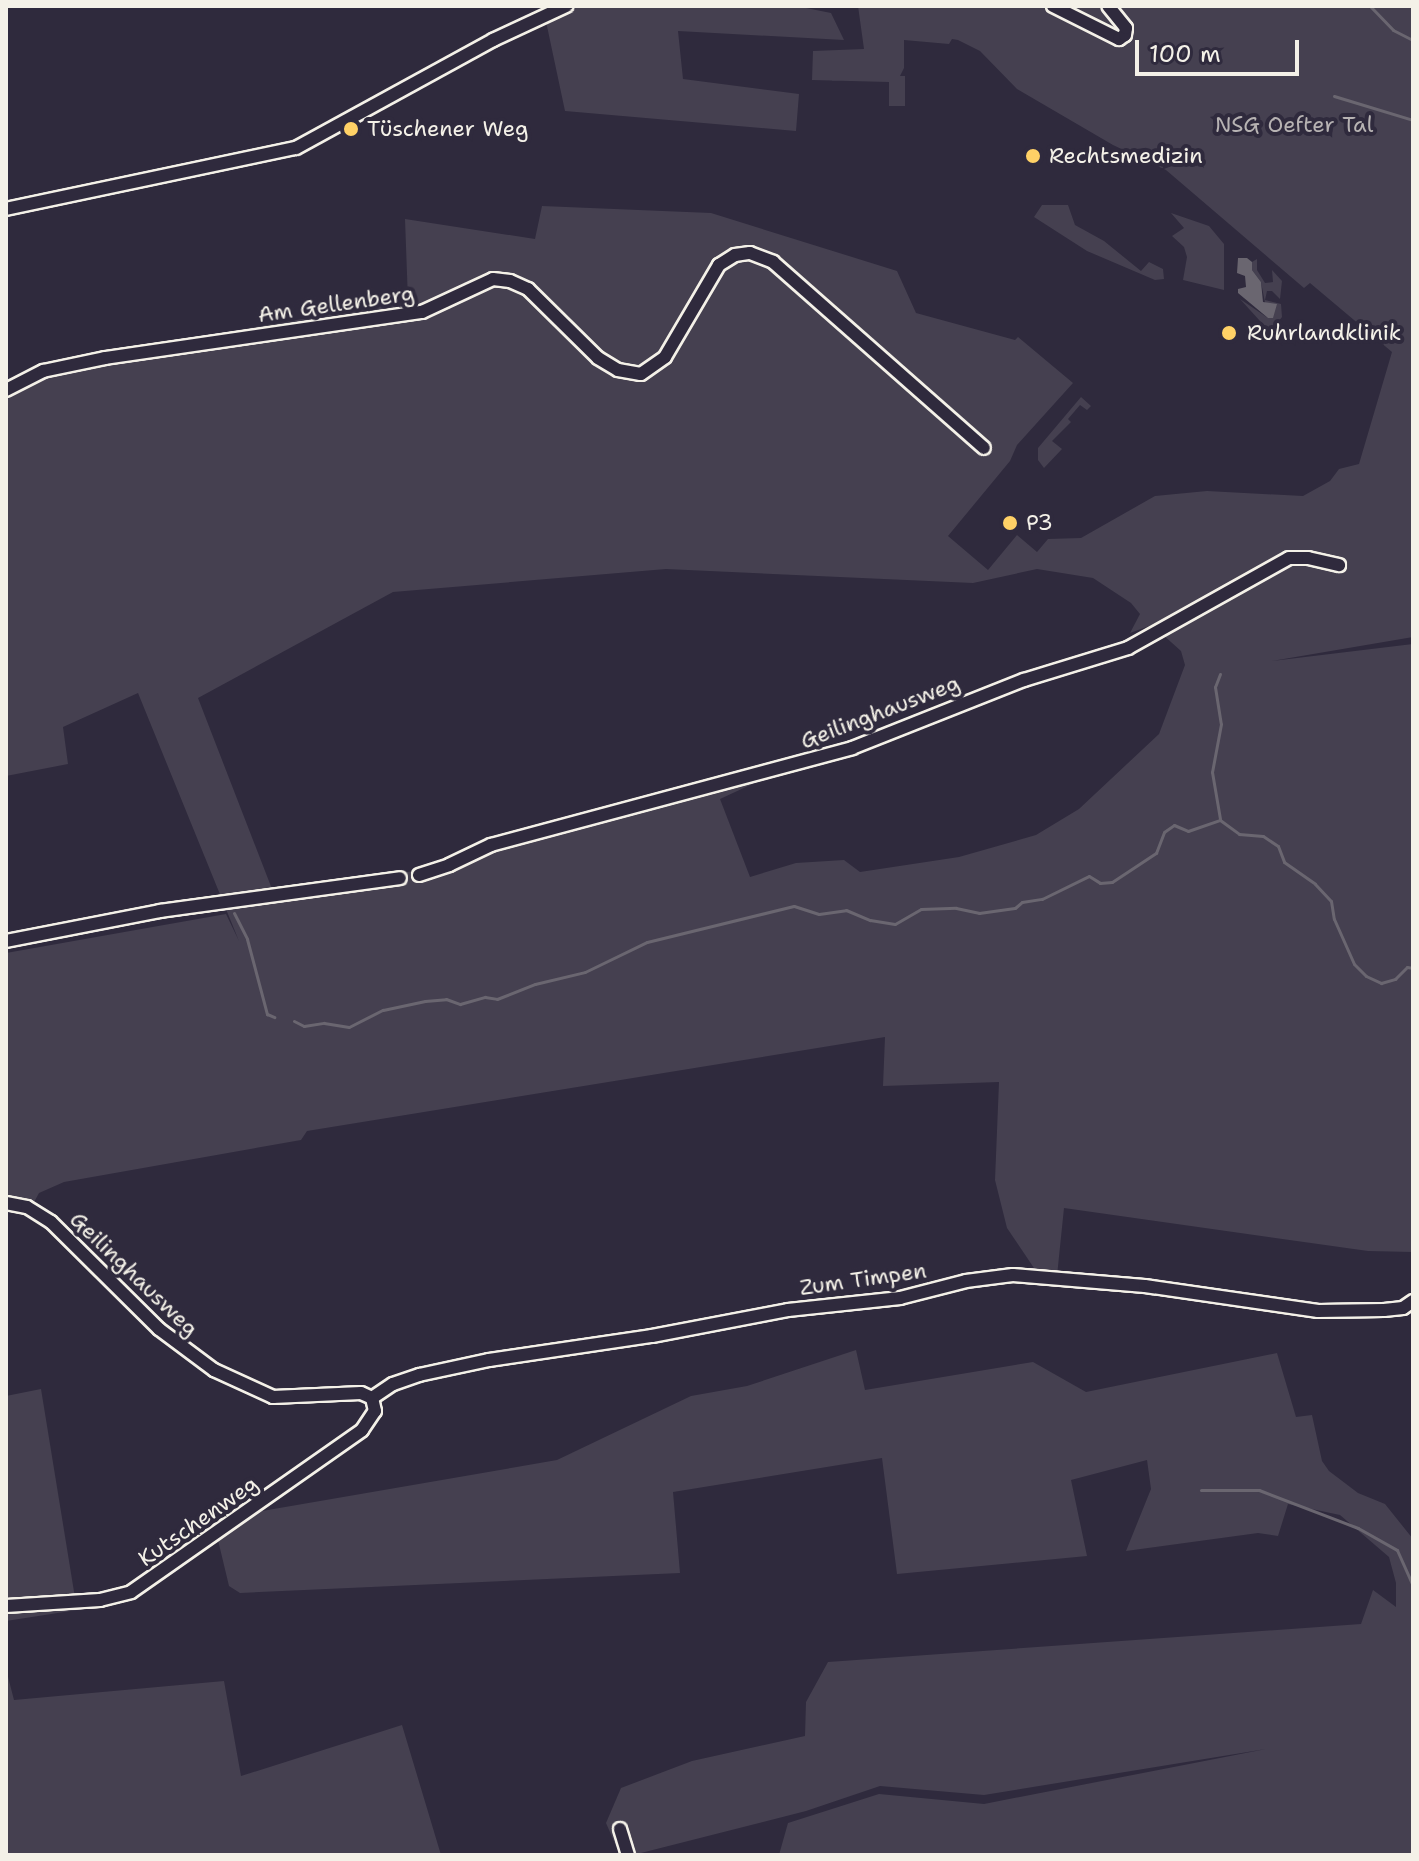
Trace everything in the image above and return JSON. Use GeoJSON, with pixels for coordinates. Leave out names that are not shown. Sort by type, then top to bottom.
{"type":"FeatureCollection","features":[{"type":"Feature","properties":{"kind":"street"},"geometry":{"type":"LineString","coordinates":[[6,209],[296,148],[493,40],[566,6]]}},
{"type":"Feature","properties":{"kind":"street"},"geometry":{"type":"LineString","coordinates":[[1053,6],[1119,39],[1125,35],[1126,28],[1108,6]]}},
{"type":"Feature","properties":{"kind":"street","name":"Am Gellenberg"},"geometry":{"type":"LineString","coordinates":[[6,390],[43,371],[105,358],[422,312],[493,279],[510,281],[528,289],[598,358],[618,370],[641,374],[665,357],[719,265],[735,255],[750,253],[773,262],[984,448]]}},
{"type":"Feature","properties":{"kind":"street","name":"Geilinghausweg"},"geometry":{"type":"LineString","coordinates":[[419,875],[491,845],[827,756],[1010,685],[1128,648],[1289,558],[1308,558],[1339,565]]}},
{"type":"Feature","properties":{"kind":"street"},"geometry":{"type":"LineString","coordinates":[[6,941],[160,911],[400,878]]}},
{"type":"Feature","properties":{"kind":"street","name":"Geilinghausweg"},"geometry":{"type":"LineString","coordinates":[[6,1203],[27,1207],[51,1222],[159,1329],[214,1370],[273,1397],[361,1393],[372,1398]]}},
{"type":"Feature","properties":{"kind":"street","name":"Zum Timpen"},"geometry":{"type":"LineString","coordinates":[[372,1398],[393,1384],[419,1375],[489,1360],[788,1310],[900,1298],[966,1281],[1013,1275],[1145,1286],[1318,1311],[1403,1308],[1413,1301]]}},
{"type":"Feature","properties":{"kind":"street","name":"Kutschenweg"},"geometry":{"type":"LineString","coordinates":[[6,1606],[100,1600],[131,1592],[362,1430],[375,1411],[372,1398]]}},
{"type":"Feature","properties":{"kind":"street"},"geometry":{"type":"LineString","coordinates":[[620,1829],[628,1855]]}},
{"type":"Feature","properties":{"kind":"green space"},"geometry":{"type":"Polygon","coordinates":[[[554,6],[796,6],[831,13],[844,40],[678,31],[683,79],[799,94],[796,131],[565,111],[544,12],[554,6]]]}},
{"type":"Feature","properties":{"kind":"green space","name":"NSG Oefter Tal"},"geometry":{"type":"Polygon","coordinates":[[[858,6],[1413,6],[1413,637],[1272,661],[1413,644],[1413,1252],[1368,1251],[1064,1208],[1057,1276],[1038,1274],[1007,1228],[995,1180],[999,1082],[883,1086],[885,1037],[307,1131],[301,1140],[64,1182],[39,1193],[33,1204],[6,1199],[6,953],[226,914],[239,941],[138,693],[63,727],[68,764],[6,776],[6,393],[42,373],[109,352],[408,301],[405,219],[535,239],[542,206],[711,213],[897,271],[916,313],[1015,340],[1018,337],[1073,383],[1017,445],[1010,461],[948,536],[988,570],[1017,535],[1037,552],[1048,539],[1081,538],[1155,496],[1207,491],[1303,496],[1330,481],[1339,469],[1359,464],[1392,352],[1310,283],[1304,288],[1166,170],[1113,145],[1017,89],[980,51],[958,40],[952,39],[949,44],[904,40],[904,68],[900,76],[905,76],[905,106],[889,106],[889,82],[812,80],[813,51],[864,49],[858,6]],[[666,569],[393,592],[198,698],[272,889],[431,869],[768,769],[761,780],[720,799],[750,877],[796,863],[844,860],[860,872],[959,857],[1036,835],[1079,809],[1159,734],[1185,665],[1181,651],[1152,625],[1130,633],[1140,614],[1131,603],[1093,578],[1037,569],[973,583],[666,569]]]}},
{"type":"Feature","properties":{"kind":"green space"},"geometry":{"type":"Polygon","coordinates":[[[1042,205],[1068,205],[1075,225],[1104,241],[1141,271],[1149,262],[1163,269],[1164,279],[1155,280],[1087,251],[1034,217],[1042,205]]]}},
{"type":"Feature","properties":{"kind":"green space"},"geometry":{"type":"Polygon","coordinates":[[[1171,213],[1209,226],[1224,244],[1224,290],[1183,280],[1187,257],[1184,247],[1172,236],[1184,228],[1171,213]]]}},
{"type":"Feature","properties":{"kind":"green space"},"geometry":{"type":"Polygon","coordinates":[[[1257,259],[1257,270],[1265,283],[1273,282],[1272,270],[1282,281],[1280,299],[1272,291],[1267,291],[1265,300],[1281,304],[1282,317],[1270,332],[1240,299],[1268,318],[1261,282],[1252,270],[1252,262],[1257,259]]]}},
{"type":"Feature","properties":{"kind":"green space"},"geometry":{"type":"Polygon","coordinates":[[[1081,397],[1091,406],[1087,410],[1080,405],[1068,419],[1071,422],[1052,441],[1062,449],[1044,468],[1038,460],[1038,448],[1081,397]]]}},
{"type":"Feature","properties":{"kind":"green space"},"geometry":{"type":"Polygon","coordinates":[[[856,1350],[865,1390],[1033,1362],[1086,1392],[1277,1353],[1296,1417],[1312,1415],[1322,1461],[1329,1471],[1358,1493],[1385,1504],[1413,1539],[1413,1855],[779,1855],[788,1823],[879,1794],[984,1804],[1266,1749],[984,1795],[880,1786],[806,1811],[633,1855],[620,1855],[606,1823],[621,1788],[692,1761],[805,1736],[806,1702],[828,1662],[1361,1624],[1373,1590],[1396,1607],[1396,1583],[1389,1557],[1340,1515],[1288,1504],[1278,1536],[1258,1533],[1126,1551],[1151,1489],[1147,1460],[1071,1480],[1087,1556],[897,1574],[882,1458],[673,1492],[680,1573],[240,1593],[229,1586],[218,1540],[262,1511],[557,1460],[691,1396],[747,1386],[856,1350]]]}},
{"type":"Feature","properties":{"kind":"green space"},"geometry":{"type":"Polygon","coordinates":[[[41,1389],[77,1610],[6,1621],[6,1396],[41,1389]]]}},
{"type":"Feature","properties":{"kind":"green space"},"geometry":{"type":"Polygon","coordinates":[[[6,1669],[14,1700],[224,1681],[241,1776],[402,1725],[441,1855],[6,1855],[6,1669]]]}},
{"type":"Feature","properties":{"kind":"shaded area"},"geometry":{"type":"Polygon","coordinates":[[[1238,258],[1247,258],[1252,262],[1252,270],[1261,282],[1263,302],[1277,304],[1273,318],[1268,318],[1238,293],[1238,289],[1246,287],[1245,276],[1237,273],[1238,258]]]}},
{"type":"Feature","properties":{"kind":"waterway"},"geometry":{"type":"LineString","coordinates":[[1370,6],[1393,30],[1413,40]]}},
{"type":"Feature","properties":{"kind":"waterway"},"geometry":{"type":"LineString","coordinates":[[1334,96],[1413,120]]}},
{"type":"Feature","properties":{"kind":"waterway"},"geometry":{"type":"LineString","coordinates":[[1220,674],[1215,687],[1221,724],[1212,772],[1220,819]]}},
{"type":"Feature","properties":{"kind":"waterway"},"geometry":{"type":"LineString","coordinates":[[294,1021],[304,1026],[324,1023],[349,1027],[383,1010],[425,1001],[446,999],[460,1004],[485,997],[497,999],[535,984],[585,972],[647,942],[794,906],[819,914],[846,910],[870,920],[895,924],[921,909],[956,908],[979,913],[1015,908],[1022,902],[1042,899],[1089,876],[1100,883],[1112,882],[1156,853],[1164,832],[1174,825],[1188,831],[1220,820],[1239,834],[1263,836],[1278,846],[1284,862],[1315,884],[1331,901],[1334,919],[1354,964],[1366,976],[1381,983],[1395,979],[1407,967],[1413,968]]}},
{"type":"Feature","properties":{"kind":"waterway"},"geometry":{"type":"LineString","coordinates":[[234,913],[247,939],[267,1014],[274,1017]]}},
{"type":"Feature","properties":{"kind":"waterway"},"geometry":{"type":"LineString","coordinates":[[1201,1490],[1259,1490],[1358,1528],[1397,1550],[1413,1586]]}},
{"type":"Feature","properties":{"kind":"place","name":"Tüschener Weg"},"geometry":{"type":"Point","coordinates":[351,129]}},
{"type":"Feature","properties":{"kind":"place","name":"Rechtsmedizin"},"geometry":{"type":"Point","coordinates":[1033,156]}},
{"type":"Feature","properties":{"kind":"place","name":"Ruhrlandklinik"},"geometry":{"type":"Point","coordinates":[1229,333]}},
{"type":"Feature","properties":{"kind":"place","name":"P3"},"geometry":{"type":"Point","coordinates":[1010,523]}}]}
